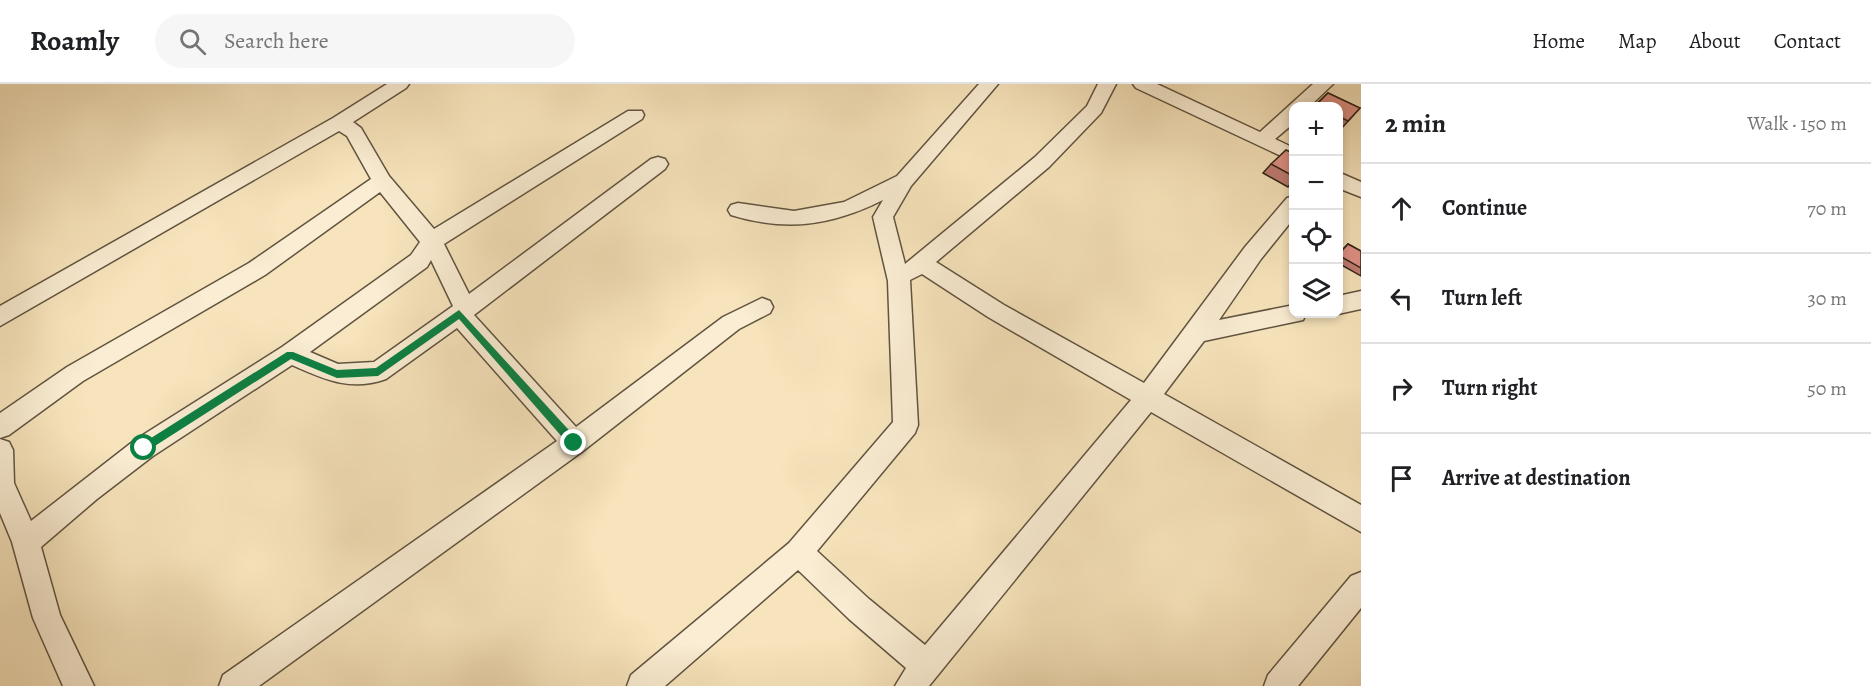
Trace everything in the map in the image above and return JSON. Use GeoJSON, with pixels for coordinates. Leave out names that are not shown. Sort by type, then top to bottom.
{"type":"FeatureCollection","features":[{"type":"Feature","properties":{"kind":"street"},"geometry":{"type":"LineString","coordinates":[[0,317],[340,123],[400,84]]}},
{"type":"Feature","properties":{"kind":"street"},"geometry":{"type":"LineString","coordinates":[[642,686],[799,552],[906,426],[899,280],[883,217],[904,181],[989,84]]}},
{"type":"Feature","properties":{"kind":"street"},"geometry":{"type":"LineString","coordinates":[[899,280],[1042,162],[1095,109],[1107,84]]}},
{"type":"Feature","properties":{"kind":"street"},"geometry":{"type":"LineString","coordinates":[[1142,84],[1289,154]]}},
{"type":"Feature","properties":{"kind":"street"},"geometry":{"type":"LineString","coordinates":[[1304,102],[1324,84]]}},
{"type":"Feature","properties":{"kind":"street"},"geometry":{"type":"LineString","coordinates":[[26,542],[88,490],[144,448],[290,354],[419,261],[432,241],[635,115]]}},
{"type":"Feature","properties":{"kind":"street"},"geometry":{"type":"LineString","coordinates":[[1263,140],[1289,116]]}},
{"type":"Feature","properties":{"kind":"street"},"geometry":{"type":"LineString","coordinates":[[340,123],[354,132],[381,182],[432,241],[463,311],[574,443]]}},
{"type":"Feature","properties":{"kind":"street"},"geometry":{"type":"LineString","coordinates":[[290,354],[337,374],[378,372],[658,164]]}},
{"type":"Feature","properties":{"kind":"street"},"geometry":{"type":"LineString","coordinates":[[738,210],[794,219],[849,208],[904,181]]}},
{"type":"Feature","properties":{"kind":"street"},"geometry":{"type":"LineString","coordinates":[[1343,181],[1360,188]]}},
{"type":"Feature","properties":{"kind":"street"},"geometry":{"type":"LineString","coordinates":[[0,427],[75,374],[257,269],[381,182]]}},
{"type":"Feature","properties":{"kind":"street"},"geometry":{"type":"LineString","coordinates":[[799,552],[859,609],[918,676],[1148,397],[1197,333],[1253,253],[1289,208]]}},
{"type":"Feature","properties":{"kind":"street"},"geometry":{"type":"LineString","coordinates":[[921,263],[996,311],[1361,519]]}},
{"type":"Feature","properties":{"kind":"street"},"geometry":{"type":"LineString","coordinates":[[1343,304],[1361,300]]}},
{"type":"Feature","properties":{"kind":"street"},"geometry":{"type":"LineString","coordinates":[[234,686],[574,443],[731,323],[762,307]]}},
{"type":"Feature","properties":{"kind":"street"},"geometry":{"type":"LineString","coordinates":[[1197,333],[1289,315]]}},
{"type":"Feature","properties":{"kind":"street"},"geometry":{"type":"LineString","coordinates":[[0,450],[1,499],[26,542],[47,618],[79,686]]}},
{"type":"Feature","properties":{"kind":"street"},"geometry":{"type":"LineString","coordinates":[[1279,686],[1361,586]]}},
{"type":"Feature","properties":{"kind":"building"},"geometry":{"type":"Polygon","coordinates":[[[1328,93],[1360,108],[1348,121],[1343,118],[1343,102],[1319,102],[1328,93]]]}},
{"type":"Feature","properties":{"kind":"building"},"geometry":{"type":"Polygon","coordinates":[[[1286,150],[1289,151],[1289,174],[1271,164],[1286,150]]]}},
{"type":"Feature","properties":{"kind":"building"},"geometry":{"type":"Polygon","coordinates":[[[1348,244],[1361,251],[1361,268],[1343,258],[1343,250],[1348,244]]]}},
{"type":"Feature","properties":{"kind":"route"},"geometry":{"type":"LineString","coordinates":[[144,448],[290,354],[337,374],[378,372],[459,314],[574,443]]}}]}
